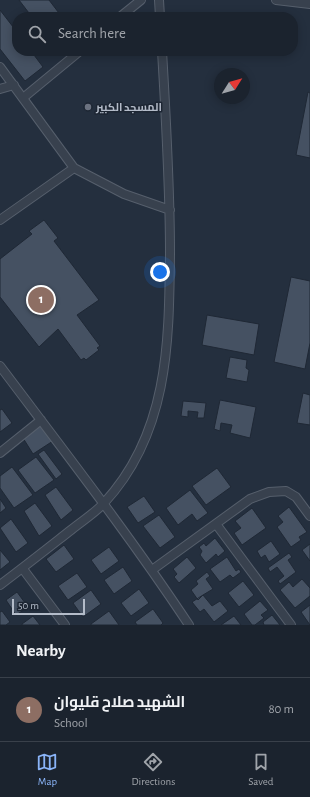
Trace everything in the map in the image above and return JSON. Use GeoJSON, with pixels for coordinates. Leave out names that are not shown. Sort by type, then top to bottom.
{"type":"FeatureCollection","features":[{"type":"Feature","properties":{"kind":"street"},"geometry":{"type":"LineString","coordinates":[[126,12],[141,0]]}},
{"type":"Feature","properties":{"kind":"street"},"geometry":{"type":"LineString","coordinates":[[159,0],[160,12]]}},
{"type":"Feature","properties":{"kind":"street"},"geometry":{"type":"LineString","coordinates":[[276,0],[310,4]]}},
{"type":"Feature","properties":{"kind":"street"},"geometry":{"type":"LineString","coordinates":[[23,98],[74,56]]}},
{"type":"Feature","properties":{"kind":"street"},"geometry":{"type":"LineString","coordinates":[[0,585],[104,504],[132,465],[146,438],[162,384],[167,352],[170,210],[162,56]]}},
{"type":"Feature","properties":{"kind":"street"},"geometry":{"type":"LineString","coordinates":[[0,67],[74,168],[124,194],[170,210]]}},
{"type":"Feature","properties":{"kind":"street"},"geometry":{"type":"LineString","coordinates":[[0,89],[14,85]]}},
{"type":"Feature","properties":{"kind":"street"},"geometry":{"type":"LineString","coordinates":[[0,220],[74,168]]}},
{"type":"Feature","properties":{"kind":"street"},"geometry":{"type":"LineString","coordinates":[[0,366],[104,504],[152,570],[189,625]]}},
{"type":"Feature","properties":{"kind":"street"},"geometry":{"type":"LineString","coordinates":[[0,453],[41,420]]}},
{"type":"Feature","properties":{"kind":"street"},"geometry":{"type":"LineString","coordinates":[[152,570],[250,499],[269,492],[286,491],[296,497],[310,516]]}},
{"type":"Feature","properties":{"kind":"street"},"geometry":{"type":"LineString","coordinates":[[216,524],[291,625]]}},
{"type":"Feature","properties":{"kind":"street"},"geometry":{"type":"LineString","coordinates":[[23,568],[65,625]]}},
{"type":"Feature","properties":{"kind":"building"},"geometry":{"type":"Polygon","coordinates":[[[19,0],[49,0],[58,12],[28,12],[19,0]]]}},
{"type":"Feature","properties":{"kind":"building"},"geometry":{"type":"Polygon","coordinates":[[[0,10],[12,26],[12,56],[35,56],[43,67],[25,81],[0,49],[0,10]]]}},
{"type":"Feature","properties":{"kind":"building"},"geometry":{"type":"Polygon","coordinates":[[[308,92],[310,93],[310,158],[296,155],[308,92]]]}},
{"type":"Feature","properties":{"kind":"building"},"geometry":{"type":"Polygon","coordinates":[[[44,220],[58,238],[54,241],[99,300],[77,315],[100,346],[97,348],[99,350],[86,360],[84,358],[81,360],[58,329],[39,347],[0,297],[0,259],[32,234],[29,231],[44,220]]]}},
{"type":"Feature","properties":{"kind":"building"},"geometry":{"type":"Polygon","coordinates":[[[291,277],[310,281],[310,343],[305,369],[274,362],[291,277]]]}},
{"type":"Feature","properties":{"kind":"building"},"geometry":{"type":"Polygon","coordinates":[[[207,315],[259,324],[254,355],[202,345],[207,315]]]}},
{"type":"Feature","properties":{"kind":"building"},"geometry":{"type":"Polygon","coordinates":[[[230,357],[247,360],[246,368],[249,370],[247,382],[226,378],[230,357]]]}},
{"type":"Feature","properties":{"kind":"building"},"geometry":{"type":"Polygon","coordinates":[[[303,393],[310,395],[310,425],[297,423],[303,393]]]}},
{"type":"Feature","properties":{"kind":"building"},"geometry":{"type":"Polygon","coordinates":[[[220,400],[256,407],[250,438],[230,433],[232,425],[221,423],[220,431],[214,429],[220,400]]]}},
{"type":"Feature","properties":{"kind":"building"},"geometry":{"type":"Polygon","coordinates":[[[183,401],[206,403],[204,418],[197,418],[198,412],[188,411],[188,417],[181,416],[183,401]]]}},
{"type":"Feature","properties":{"kind":"building"},"geometry":{"type":"Polygon","coordinates":[[[2,409],[12,423],[0,432],[0,410],[2,409]]]}},
{"type":"Feature","properties":{"kind":"building"},"geometry":{"type":"Polygon","coordinates":[[[42,425],[53,441],[33,454],[23,438],[42,425]]]}},
{"type":"Feature","properties":{"kind":"building"},"geometry":{"type":"Polygon","coordinates":[[[44,450],[62,474],[56,479],[38,454],[44,450]]]}},
{"type":"Feature","properties":{"kind":"building"},"geometry":{"type":"Polygon","coordinates":[[[36,457],[54,480],[35,493],[18,470],[36,457]]]}},
{"type":"Feature","properties":{"kind":"building"},"geometry":{"type":"Polygon","coordinates":[[[12,467],[33,495],[14,508],[0,488],[0,476],[12,467]]]}},
{"type":"Feature","properties":{"kind":"building"},"geometry":{"type":"Polygon","coordinates":[[[217,468],[231,487],[206,505],[192,486],[217,468]]]}},
{"type":"Feature","properties":{"kind":"building"},"geometry":{"type":"Polygon","coordinates":[[[56,487],[73,510],[61,520],[45,495],[56,487]]]}},
{"type":"Feature","properties":{"kind":"building"},"geometry":{"type":"Polygon","coordinates":[[[190,490],[208,513],[197,521],[192,514],[178,525],[166,508],[190,490]]]}},
{"type":"Feature","properties":{"kind":"building"},"geometry":{"type":"Polygon","coordinates":[[[144,496],[155,512],[138,523],[127,507],[144,496]]]}},
{"type":"Feature","properties":{"kind":"building"},"geometry":{"type":"Polygon","coordinates":[[[0,499],[6,508],[0,513],[0,499]]]}},
{"type":"Feature","properties":{"kind":"building"},"geometry":{"type":"Polygon","coordinates":[[[35,503],[52,526],[39,536],[24,511],[35,503]]]}},
{"type":"Feature","properties":{"kind":"building"},"geometry":{"type":"Polygon","coordinates":[[[289,507],[307,532],[299,537],[301,540],[291,547],[277,527],[283,522],[278,516],[289,507]]]}},
{"type":"Feature","properties":{"kind":"building"},"geometry":{"type":"Polygon","coordinates":[[[252,508],[266,528],[242,545],[234,533],[241,528],[235,521],[252,508]]]}},
{"type":"Feature","properties":{"kind":"building"},"geometry":{"type":"Polygon","coordinates":[[[159,515],[175,537],[160,548],[143,526],[159,515]]]}},
{"type":"Feature","properties":{"kind":"building"},"geometry":{"type":"Polygon","coordinates":[[[11,519],[28,543],[16,552],[0,528],[11,519]]]}},
{"type":"Feature","properties":{"kind":"building"},"geometry":{"type":"Polygon","coordinates":[[[215,538],[225,551],[218,557],[216,554],[206,563],[200,555],[202,551],[199,547],[204,543],[206,546],[215,538]]]}},
{"type":"Feature","properties":{"kind":"building"},"geometry":{"type":"Polygon","coordinates":[[[271,541],[280,554],[269,562],[265,555],[261,558],[257,551],[271,541]]]}},
{"type":"Feature","properties":{"kind":"building"},"geometry":{"type":"Polygon","coordinates":[[[310,544],[310,561],[302,550],[310,544]]]}},
{"type":"Feature","properties":{"kind":"building"},"geometry":{"type":"Polygon","coordinates":[[[64,545],[74,559],[56,572],[46,559],[64,545]]]}},
{"type":"Feature","properties":{"kind":"building"},"geometry":{"type":"Polygon","coordinates":[[[109,547],[119,561],[101,574],[91,560],[109,547]]]}},
{"type":"Feature","properties":{"kind":"building"},"geometry":{"type":"Polygon","coordinates":[[[0,550],[10,562],[0,570],[0,550]]]}},
{"type":"Feature","properties":{"kind":"building"},"geometry":{"type":"Polygon","coordinates":[[[289,553],[292,557],[288,560],[296,572],[280,584],[278,581],[284,576],[277,567],[270,572],[268,568],[289,553]]]}},
{"type":"Feature","properties":{"kind":"building"},"geometry":{"type":"Polygon","coordinates":[[[187,557],[196,568],[179,583],[174,577],[177,574],[173,569],[187,557]]]}},
{"type":"Feature","properties":{"kind":"building"},"geometry":{"type":"Polygon","coordinates":[[[227,557],[236,571],[239,569],[241,572],[233,578],[230,575],[220,582],[210,569],[227,557]]]}},
{"type":"Feature","properties":{"kind":"building"},"geometry":{"type":"Polygon","coordinates":[[[123,567],[132,581],[114,594],[104,580],[123,567]]]}},
{"type":"Feature","properties":{"kind":"building"},"geometry":{"type":"Polygon","coordinates":[[[207,572],[210,576],[206,579],[213,589],[198,600],[191,590],[198,584],[196,581],[207,572]]]}},
{"type":"Feature","properties":{"kind":"building"},"geometry":{"type":"Polygon","coordinates":[[[77,573],[87,587],[68,600],[58,586],[77,573]]]}},
{"type":"Feature","properties":{"kind":"building"},"geometry":{"type":"Polygon","coordinates":[[[302,579],[310,588],[310,596],[295,608],[280,590],[289,582],[293,587],[302,579]]]}},
{"type":"Feature","properties":{"kind":"building"},"geometry":{"type":"Polygon","coordinates":[[[243,581],[254,595],[239,607],[228,593],[243,581]]]}},
{"type":"Feature","properties":{"kind":"building"},"geometry":{"type":"Polygon","coordinates":[[[139,589],[149,603],[131,616],[121,603],[139,589]]]}},
{"type":"Feature","properties":{"kind":"building"},"geometry":{"type":"Polygon","coordinates":[[[91,590],[101,604],[83,617],[73,603],[91,590]]]}},
{"type":"Feature","properties":{"kind":"building"},"geometry":{"type":"Polygon","coordinates":[[[17,592],[28,607],[16,615],[6,600],[17,592]]]}},
{"type":"Feature","properties":{"kind":"building"},"geometry":{"type":"Polygon","coordinates":[[[203,595],[212,606],[220,601],[228,611],[214,622],[204,609],[200,612],[192,602],[203,595]]]}},
{"type":"Feature","properties":{"kind":"building"},"geometry":{"type":"Polygon","coordinates":[[[260,601],[268,610],[261,615],[264,618],[255,625],[252,625],[244,614],[260,601]]]}},
{"type":"Feature","properties":{"kind":"building"},"geometry":{"type":"Polygon","coordinates":[[[310,605],[310,625],[301,612],[310,605]]]}},
{"type":"Feature","properties":{"kind":"building"},"geometry":{"type":"Polygon","coordinates":[[[153,609],[163,623],[161,625],[137,625],[135,622],[153,609]]]}},
{"type":"Feature","properties":{"kind":"building"},"geometry":{"type":"Polygon","coordinates":[[[2,611],[10,622],[6,625],[0,625],[0,612],[2,611]]]}},
{"type":"Feature","properties":{"kind":"building"},"geometry":{"type":"Polygon","coordinates":[[[109,611],[119,625],[91,625],[91,624],[109,611]]]}},
{"type":"Feature","properties":{"kind":"building"},"geometry":{"type":"Polygon","coordinates":[[[272,615],[280,625],[264,625],[263,622],[272,615]]]}},
{"type":"Feature","properties":{"kind":"building"},"geometry":{"type":"Polygon","coordinates":[[[33,616],[40,625],[22,625],[22,624],[33,616]]]}},
{"type":"Feature","properties":{"kind":"building"},"geometry":{"type":"Polygon","coordinates":[[[234,616],[241,625],[221,625],[234,616]]]}},
{"type":"Feature","properties":{"kind":"place","name":"المسجد الكبير"},"geometry":{"type":"Point","coordinates":[88,107]}},
{"type":"Feature","properties":{"kind":"place","name":"الشهيد صلاح قليوان"},"geometry":{"type":"Point","coordinates":[41,300]}}]}
